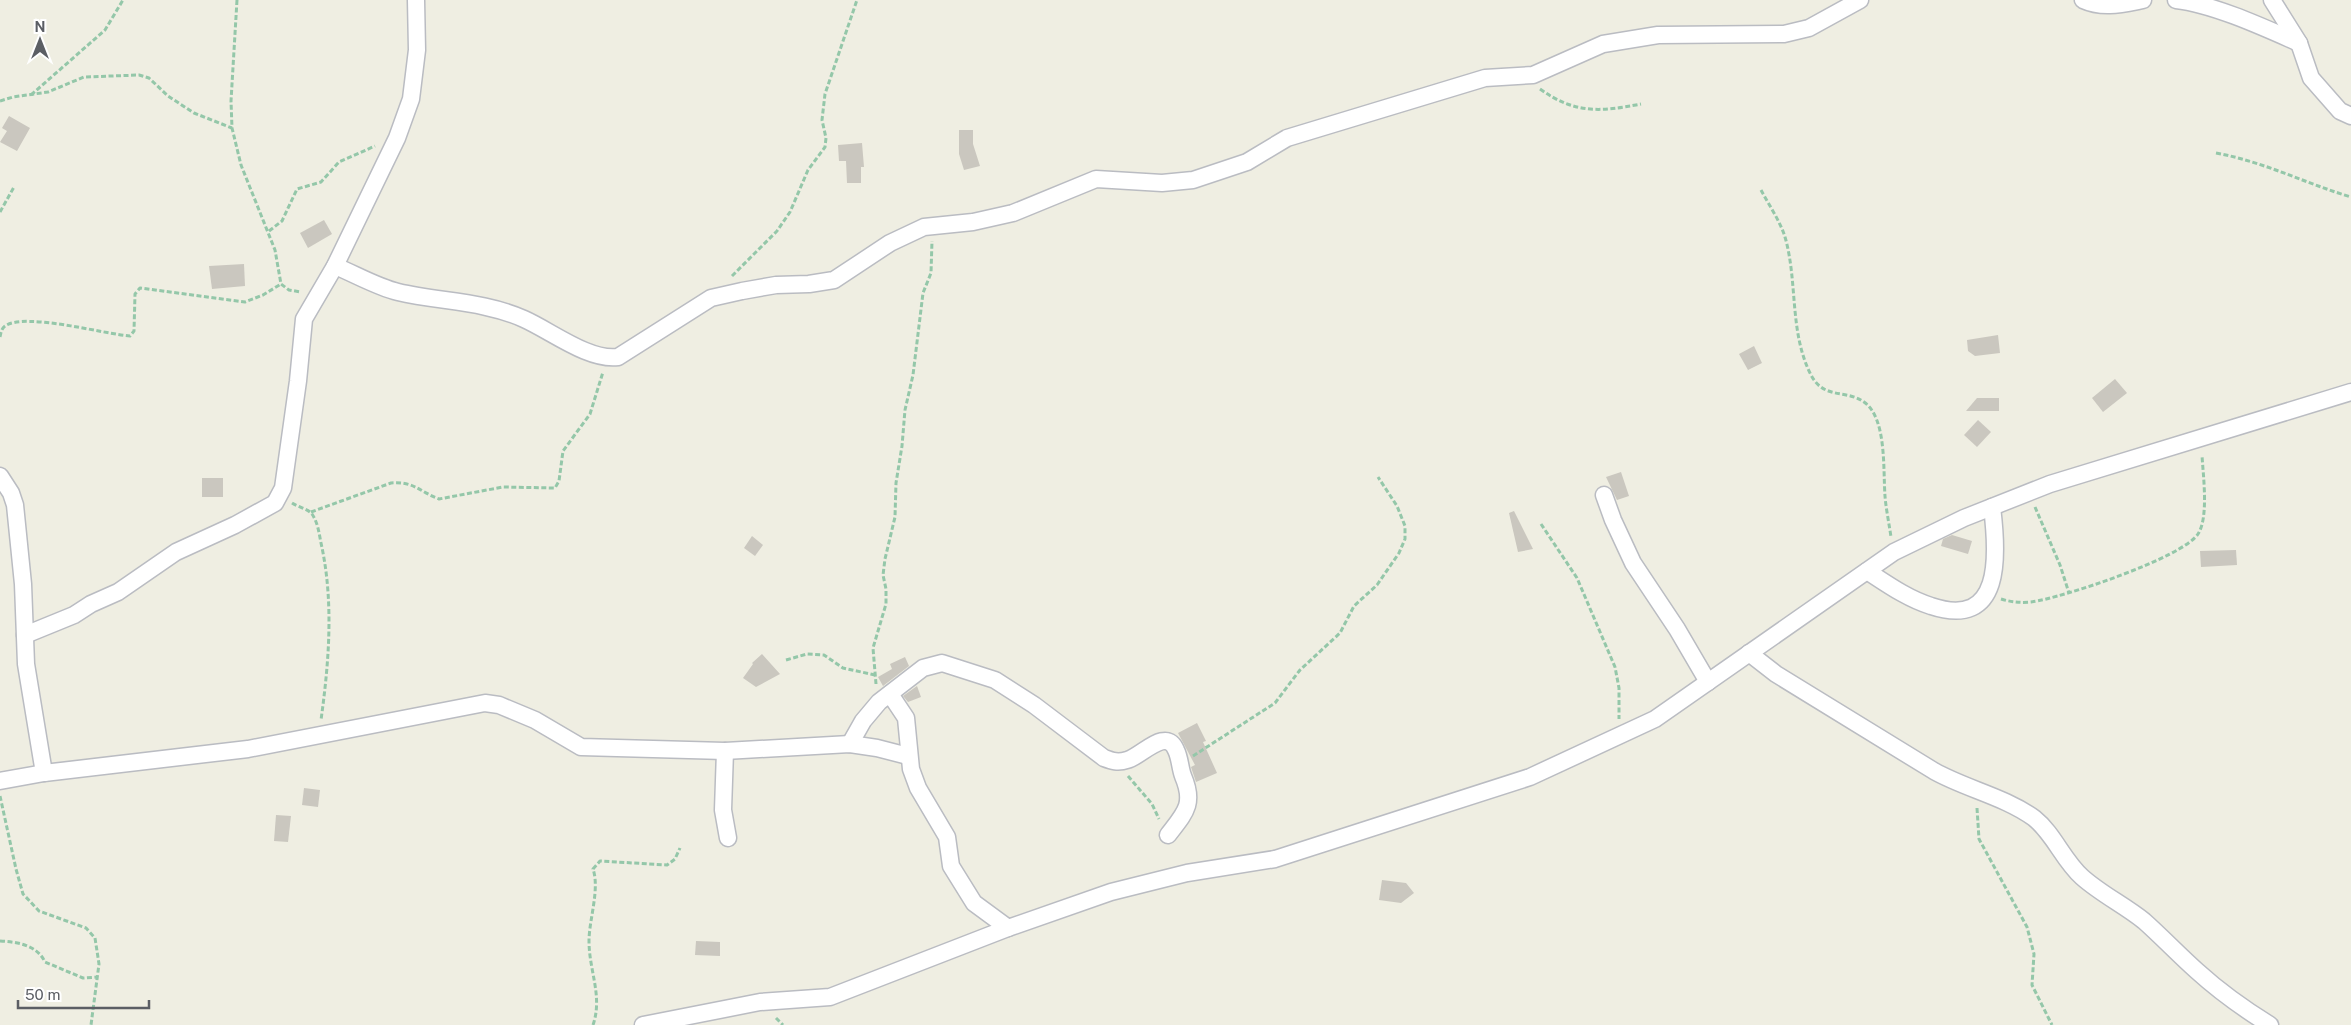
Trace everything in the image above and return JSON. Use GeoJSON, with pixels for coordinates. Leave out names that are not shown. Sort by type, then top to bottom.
{"type":"FeatureCollection","features":[{"type":"Feature","properties":{"kind":"street"},"geometry":{"type":"LineString","coordinates":[[25,635],[74,615],[91,604],[118,592],[170,555],[235,525],[275,503],[280,497],[283,488],[298,381],[304,320],[335,266],[397,138],[411,99],[417,50],[416,0]]}},
{"type":"Feature","properties":{"kind":"street"},"geometry":{"type":"LineString","coordinates":[[335,266],[396,291],[426,298],[468,302],[493,308],[524,319],[578,348],[608,359],[618,357],[637,347],[686,312],[711,298],[742,290],[776,285],[809,284],[834,280],[890,243],[933,224],[973,222],[1013,213],[1096,179],[1162,183],[1193,180],[1247,162],[1287,138],[1485,78],[1521,76],[1550,69],[1603,44],[1642,37],[1687,34],[1760,35],[1809,28],[1860,0]]}},
{"type":"Feature","properties":{"kind":"street"},"geometry":{"type":"LineString","coordinates":[[2083,0],[2101,5],[2116,6],[2143,0]]}},
{"type":"Feature","properties":{"kind":"street"},"geometry":{"type":"LineString","coordinates":[[2176,0],[2189,1],[2259,25],[2299,43]]}},
{"type":"Feature","properties":{"kind":"street"},"geometry":{"type":"LineString","coordinates":[[2272,0],[2299,43],[2311,78],[2340,110],[2351,116]]}},
{"type":"Feature","properties":{"kind":"street"},"geometry":{"type":"LineString","coordinates":[[643,1025],[760,1002],[830,998],[1008,928],[1111,892],[1187,873],[1274,859],[1530,777],[1655,719],[1894,552],[1992,507],[2030,492],[2351,392]]}},
{"type":"Feature","properties":{"kind":"street"},"geometry":{"type":"LineString","coordinates":[[0,476],[11,492],[15,505],[23,584],[30,698],[44,773]]}},
{"type":"Feature","properties":{"kind":"street"},"geometry":{"type":"LineString","coordinates":[[1604,494],[1613,520],[1633,563],[1672,621],[1708,682]]}},
{"type":"Feature","properties":{"kind":"street"},"geometry":{"type":"LineString","coordinates":[[1867,571],[1916,599],[1949,611],[1972,609],[1980,603],[1992,582],[1995,564],[1992,507]]}},
{"type":"Feature","properties":{"kind":"street"},"geometry":{"type":"LineString","coordinates":[[1749,653],[1776,674],[1934,772],[1956,784],[1976,790],[2016,807],[2035,820],[2058,846],[2070,865],[2083,878],[2144,921],[2198,973],[2232,1000],[2270,1025]]}},
{"type":"Feature","properties":{"kind":"street"},"geometry":{"type":"LineString","coordinates":[[850,744],[863,720],[885,698],[923,668],[942,663],[995,680],[1034,705],[1088,748],[1104,758],[1116,762],[1128,760],[1159,741],[1166,740],[1176,750],[1188,786],[1189,805],[1168,834]]}},
{"type":"Feature","properties":{"kind":"street"},"geometry":{"type":"LineString","coordinates":[[885,698],[906,718],[910,740],[908,756],[918,788],[947,838],[951,866],[974,903],[1008,928]]}},
{"type":"Feature","properties":{"kind":"street"},"geometry":{"type":"LineString","coordinates":[[0,781],[44,773],[248,749],[485,704],[498,705],[535,720],[581,747],[726,751],[850,744],[877,748],[908,756]]}},
{"type":"Feature","properties":{"kind":"street"},"geometry":{"type":"LineString","coordinates":[[726,751],[723,810],[728,838]]}},
{"type":"Feature","properties":{"kind":"path"},"geometry":{"type":"LineString","coordinates":[[31,95],[105,30],[123,0]]}},
{"type":"Feature","properties":{"kind":"path"},"geometry":{"type":"LineString","coordinates":[[237,0],[231,101],[232,128],[241,165],[269,231],[281,284],[289,290],[319,292]]}},
{"type":"Feature","properties":{"kind":"path"},"geometry":{"type":"LineString","coordinates":[[711,298],[777,231],[790,212],[808,170],[825,147],[826,138],[822,120],[825,94],[857,0]]}},
{"type":"Feature","properties":{"kind":"path"},"geometry":{"type":"LineString","coordinates":[[0,101],[13,97],[48,92],[84,77],[139,75],[148,78],[168,96],[194,112],[232,128]]}},
{"type":"Feature","properties":{"kind":"path"},"geometry":{"type":"LineString","coordinates":[[1521,76],[1559,100],[1586,110],[1602,110],[1641,104]]}},
{"type":"Feature","properties":{"kind":"path"},"geometry":{"type":"LineString","coordinates":[[269,231],[282,221],[297,189],[321,182],[332,168],[344,159],[397,138]]}},
{"type":"Feature","properties":{"kind":"path"},"geometry":{"type":"LineString","coordinates":[[2216,153],[2253,161],[2289,173],[2312,186],[2351,197]]}},
{"type":"Feature","properties":{"kind":"path"},"geometry":{"type":"LineString","coordinates":[[0,212],[14,187]]}},
{"type":"Feature","properties":{"kind":"path"},"geometry":{"type":"LineString","coordinates":[[1761,190],[1785,236],[1791,265],[1794,313],[1812,376],[1824,391],[1863,401],[1874,414],[1880,436],[1885,496],[1894,552]]}},
{"type":"Feature","properties":{"kind":"path"},"geometry":{"type":"LineString","coordinates":[[885,698],[875,675],[873,648],[886,604],[883,575],[895,517],[896,483],[905,410],[918,336],[923,292],[931,273],[933,224]]}},
{"type":"Feature","properties":{"kind":"path"},"geometry":{"type":"LineString","coordinates":[[0,337],[2,328],[6,325],[35,323],[100,330],[130,336],[134,331],[136,294],[140,288],[245,302],[255,299],[281,284]]}},
{"type":"Feature","properties":{"kind":"path"},"geometry":{"type":"LineString","coordinates":[[311,512],[392,483],[403,482],[413,484],[439,500],[503,487],[555,488],[559,481],[563,451],[590,414],[608,359]]}},
{"type":"Feature","properties":{"kind":"path"},"geometry":{"type":"LineString","coordinates":[[1987,593],[2017,603],[2084,590],[2130,571],[2193,540],[2200,532],[2203,520],[2202,439]]}},
{"type":"Feature","properties":{"kind":"path"},"geometry":{"type":"LineString","coordinates":[[1179,763],[1275,703],[1300,670],[1340,633],[1354,606],[1383,577],[1399,553],[1405,539],[1405,526],[1397,506],[1378,477]]}},
{"type":"Feature","properties":{"kind":"path"},"geometry":{"type":"LineString","coordinates":[[2030,492],[2044,532],[2060,565],[2069,593]]}},
{"type":"Feature","properties":{"kind":"path"},"geometry":{"type":"LineString","coordinates":[[280,497],[311,512],[317,522],[325,557],[328,591],[328,651],[318,735]]}},
{"type":"Feature","properties":{"kind":"path"},"geometry":{"type":"LineString","coordinates":[[1541,524],[1577,578],[1615,667],[1619,688],[1618,736]]}},
{"type":"Feature","properties":{"kind":"path"},"geometry":{"type":"LineString","coordinates":[[786,660],[807,654],[824,654],[843,668],[875,675]]}},
{"type":"Feature","properties":{"kind":"path"},"geometry":{"type":"LineString","coordinates":[[1116,762],[1152,804],[1168,834]]}},
{"type":"Feature","properties":{"kind":"path"},"geometry":{"type":"LineString","coordinates":[[1976,790],[1979,839],[2027,927],[2034,954],[2032,985],[2052,1025]]}},
{"type":"Feature","properties":{"kind":"path"},"geometry":{"type":"LineString","coordinates":[[0,794],[9,842],[23,894],[39,911],[86,928],[95,938],[99,964],[90,1025]]}},
{"type":"Feature","properties":{"kind":"path"},"geometry":{"type":"LineString","coordinates":[[593,1025],[597,1012],[597,989],[589,939],[594,893],[593,869],[600,862],[667,865],[676,859],[680,848]]}},
{"type":"Feature","properties":{"kind":"path"},"geometry":{"type":"LineString","coordinates":[[0,941],[32,947],[41,954],[45,962],[83,978],[98,977]]}},
{"type":"Feature","properties":{"kind":"building"},"geometry":{"type":"Polygon","coordinates":[[[9,116],[30,128],[17,151],[0,142],[7,131],[2,128],[9,116]]]}},
{"type":"Feature","properties":{"kind":"building"},"geometry":{"type":"Polygon","coordinates":[[[959,130],[973,130],[973,144],[980,166],[964,170],[959,154],[959,130]]]}},
{"type":"Feature","properties":{"kind":"building"},"geometry":{"type":"Polygon","coordinates":[[[862,143],[864,167],[861,167],[861,183],[847,183],[846,161],[839,161],[838,145],[862,143]]]}},
{"type":"Feature","properties":{"kind":"building"},"geometry":{"type":"Polygon","coordinates":[[[324,220],[332,234],[308,248],[300,233],[324,220]]]}},
{"type":"Feature","properties":{"kind":"building"},"geometry":{"type":"Polygon","coordinates":[[[244,264],[245,286],[212,289],[209,266],[244,264]]]}},
{"type":"Feature","properties":{"kind":"building"},"geometry":{"type":"Polygon","coordinates":[[[1998,335],[2000,353],[1975,356],[1968,351],[1967,340],[1998,335]]]}},
{"type":"Feature","properties":{"kind":"building"},"geometry":{"type":"Polygon","coordinates":[[[1754,346],[1762,363],[1748,370],[1739,354],[1754,346]]]}},
{"type":"Feature","properties":{"kind":"building"},"geometry":{"type":"Polygon","coordinates":[[[2115,379],[2127,393],[2103,412],[2092,398],[2115,379]]]}},
{"type":"Feature","properties":{"kind":"building"},"geometry":{"type":"Polygon","coordinates":[[[1977,398],[1999,398],[1999,411],[1966,411],[1977,398]]]}},
{"type":"Feature","properties":{"kind":"building"},"geometry":{"type":"Polygon","coordinates":[[[1978,420],[1991,432],[1977,447],[1964,435],[1978,420]]]}},
{"type":"Feature","properties":{"kind":"building"},"geometry":{"type":"Polygon","coordinates":[[[1621,472],[1629,496],[1617,500],[1606,477],[1621,472]]]}},
{"type":"Feature","properties":{"kind":"building"},"geometry":{"type":"Polygon","coordinates":[[[202,478],[223,478],[223,497],[202,497],[202,478]]]}},
{"type":"Feature","properties":{"kind":"building"},"geometry":{"type":"Polygon","coordinates":[[[1514,511],[1533,549],[1518,552],[1509,513],[1514,511]]]}},
{"type":"Feature","properties":{"kind":"building"},"geometry":{"type":"Polygon","coordinates":[[[1952,535],[1972,541],[1968,554],[1941,546],[1943,539],[1952,535]]]}},
{"type":"Feature","properties":{"kind":"building"},"geometry":{"type":"Polygon","coordinates":[[[752,536],[763,545],[755,556],[744,548],[752,536]]]}},
{"type":"Feature","properties":{"kind":"building"},"geometry":{"type":"Polygon","coordinates":[[[2236,550],[2237,565],[2201,567],[2200,551],[2236,550]]]}},
{"type":"Feature","properties":{"kind":"building"},"geometry":{"type":"Polygon","coordinates":[[[762,654],[780,674],[756,687],[743,678],[752,663],[762,654]]]}},
{"type":"Feature","properties":{"kind":"building"},"geometry":{"type":"Polygon","coordinates":[[[905,657],[909,666],[883,686],[878,677],[892,669],[890,664],[905,657]]]}},
{"type":"Feature","properties":{"kind":"building"},"geometry":{"type":"Polygon","coordinates":[[[917,686],[921,697],[908,702],[903,696],[917,686]]]}},
{"type":"Feature","properties":{"kind":"building"},"geometry":{"type":"Polygon","coordinates":[[[1197,723],[1206,741],[1203,742],[1217,773],[1196,782],[1191,767],[1195,765],[1178,733],[1197,723]]]}},
{"type":"Feature","properties":{"kind":"building"},"geometry":{"type":"Polygon","coordinates":[[[304,788],[320,790],[318,807],[302,805],[304,788]]]}},
{"type":"Feature","properties":{"kind":"building"},"geometry":{"type":"Polygon","coordinates":[[[276,815],[291,816],[288,842],[274,841],[276,815]]]}},
{"type":"Feature","properties":{"kind":"building"},"geometry":{"type":"Polygon","coordinates":[[[1382,880],[1406,883],[1414,893],[1401,903],[1379,900],[1382,880]]]}},
{"type":"Feature","properties":{"kind":"building"},"geometry":{"type":"Polygon","coordinates":[[[696,941],[720,942],[720,956],[695,955],[696,941]]]}}]}
